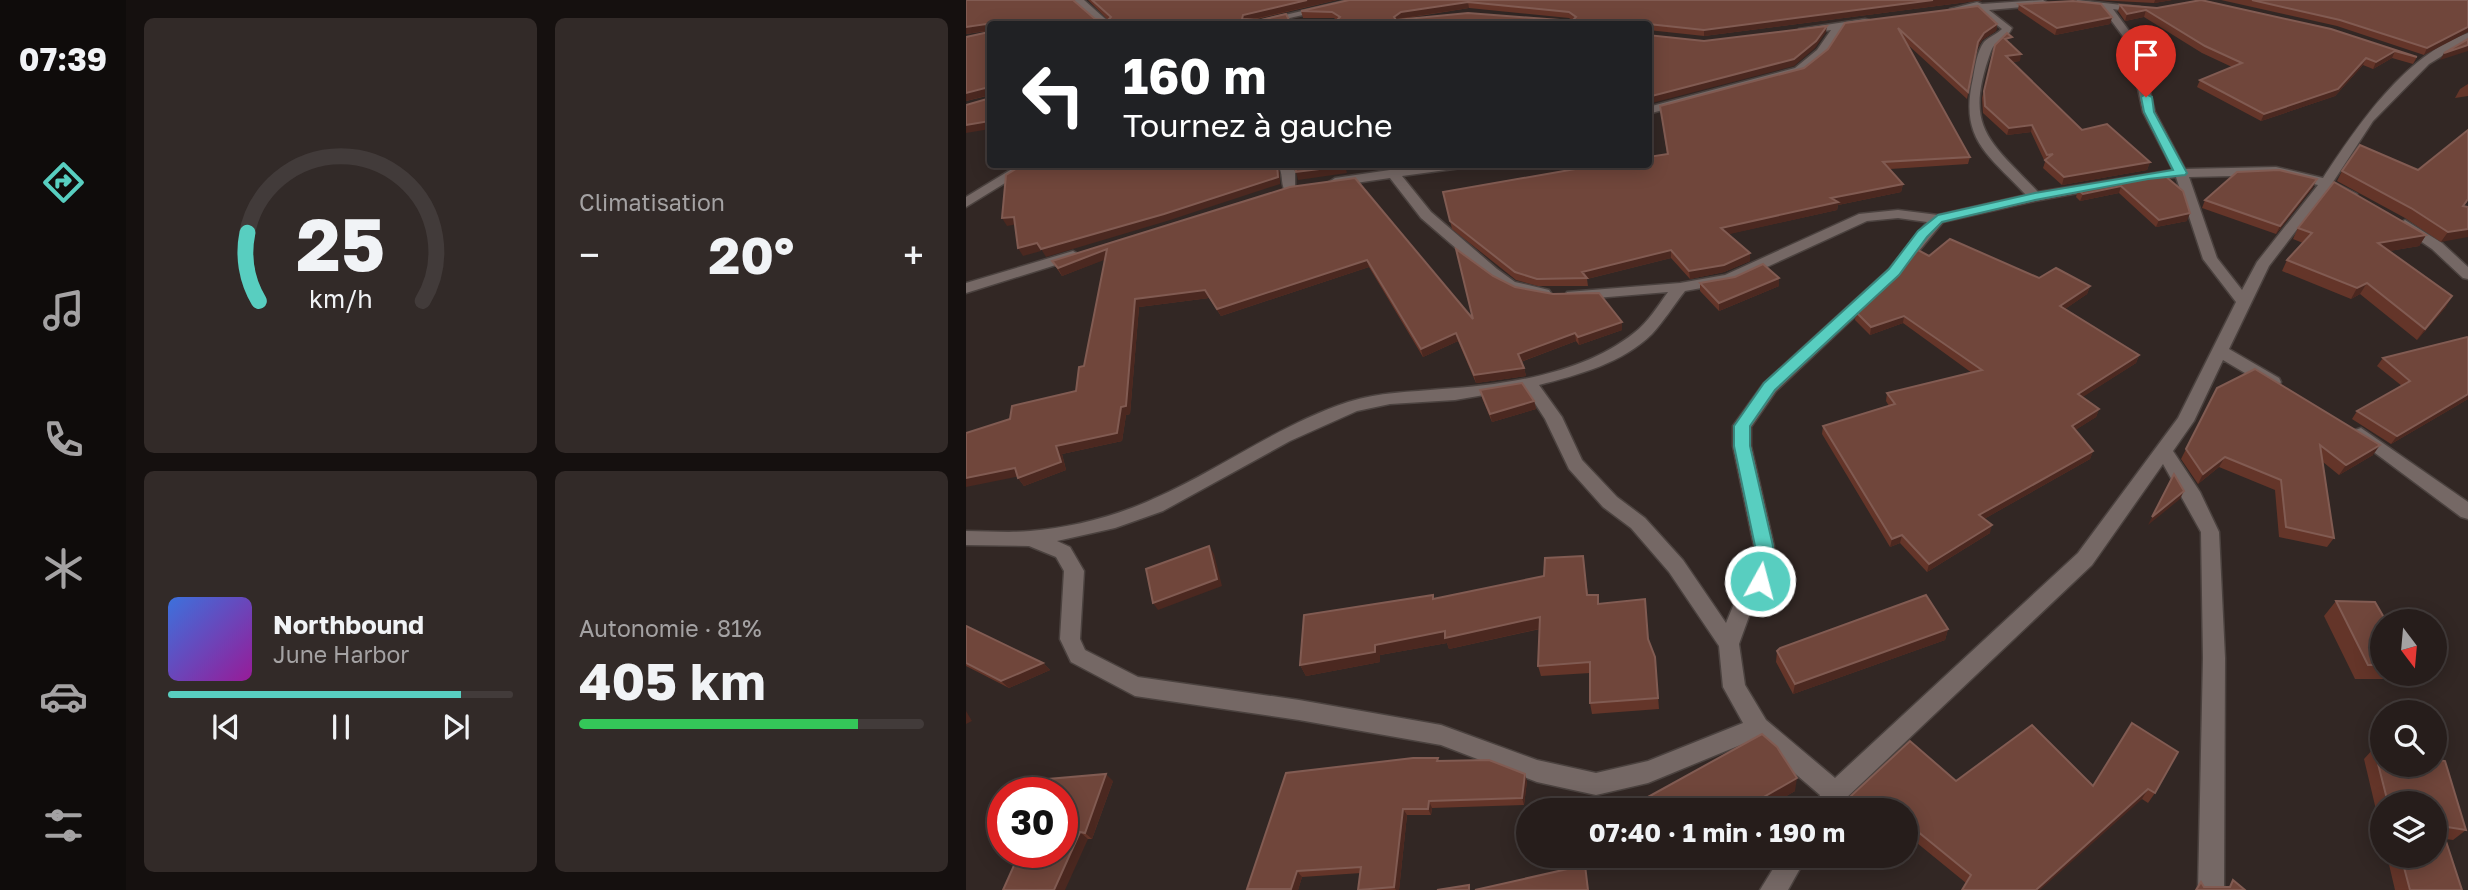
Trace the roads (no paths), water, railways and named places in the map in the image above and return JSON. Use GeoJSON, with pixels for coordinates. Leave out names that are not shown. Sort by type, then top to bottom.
{"type":"FeatureCollection","features":[{"type":"Feature","properties":{"kind":"street"},"geometry":{"type":"LineString","coordinates":[[1267,21],[1363,0]]}},
{"type":"Feature","properties":{"kind":"street"},"geometry":{"type":"LineString","coordinates":[[1967,0],[2007,27],[2006,32],[1989,43],[1986,49],[1974,107],[1975,125],[2003,162],[2035,197]]}},
{"type":"Feature","properties":{"kind":"street"},"geometry":{"type":"LineString","coordinates":[[1084,1],[1103,21]]}},
{"type":"Feature","properties":{"kind":"street"},"geometry":{"type":"LineString","coordinates":[[1946,10],[2058,2]]}},
{"type":"Feature","properties":{"kind":"street"},"geometry":{"type":"LineString","coordinates":[[2071,2],[2154,9]]}},
{"type":"Feature","properties":{"kind":"street"},"geometry":{"type":"LineString","coordinates":[[2106,7],[2133,43],[2149,112],[2181,173],[2210,259],[2243,301]]}},
{"type":"Feature","properties":{"kind":"street"},"geometry":{"type":"LineString","coordinates":[[1787,33],[1879,20]]}},
{"type":"Feature","properties":{"kind":"street"},"geometry":{"type":"LineString","coordinates":[[1652,110],[1799,70],[1821,52],[1839,26]]}},
{"type":"Feature","properties":{"kind":"street"},"geometry":{"type":"LineString","coordinates":[[1832,798],[2085,559],[2185,421],[2262,265],[2326,183],[2368,119],[2419,60],[2468,36]]}},
{"type":"Feature","properties":{"kind":"street"},"geometry":{"type":"LineString","coordinates":[[966,203],[1023,168]]}},
{"type":"Feature","properties":{"kind":"street"},"geometry":{"type":"LineString","coordinates":[[1286,168],[1289,172],[1284,190],[1437,168]]}},
{"type":"Feature","properties":{"kind":"street"},"geometry":{"type":"LineString","coordinates":[[1394,175],[1441,231],[1510,285],[1536,293],[1567,295],[1680,287],[1729,279],[1864,217],[1898,214],[1938,219],[2148,176],[2276,170],[2326,183],[2361,202]]}},
{"type":"Feature","properties":{"kind":"street"},"geometry":{"type":"LineString","coordinates":[[1835,793],[1758,727],[1734,687],[1729,644],[1743,606],[1760,581],[1764,546],[1742,446],[1742,426],[1770,387],[1894,272],[1938,219]]}},
{"type":"Feature","properties":{"kind":"street"},"geometry":{"type":"LineString","coordinates":[[2396,220],[2437,246],[2468,275]]}},
{"type":"Feature","properties":{"kind":"street"},"geometry":{"type":"LineString","coordinates":[[966,288],[1081,253]]}},
{"type":"Feature","properties":{"kind":"street"},"geometry":{"type":"LineString","coordinates":[[966,538],[1030,539],[1079,530],[1144,511],[1201,484],[1269,445],[1352,406],[1394,397],[1454,394],[1529,382],[1583,365],[1624,348],[1642,334],[1680,287]]}},
{"type":"Feature","properties":{"kind":"street"},"geometry":{"type":"LineString","coordinates":[[2219,350],[2291,392]]}},
{"type":"Feature","properties":{"kind":"street"},"geometry":{"type":"LineString","coordinates":[[1529,382],[1553,417],[1575,464],[1610,502],[1638,523],[1676,566],[1729,644]]}},
{"type":"Feature","properties":{"kind":"street"},"geometry":{"type":"LineString","coordinates":[[2350,428],[2468,512]]}},
{"type":"Feature","properties":{"kind":"street"},"geometry":{"type":"LineString","coordinates":[[2164,451],[2193,497],[2210,532],[2214,657],[2211,890]]}},
{"type":"Feature","properties":{"kind":"street"},"geometry":{"type":"LineString","coordinates":[[1030,539],[1063,552],[1074,571],[1070,639],[1078,656],[1135,686],[1441,735],[1537,771],[1596,784],[1648,772],[1758,727]]}},
{"type":"Feature","properties":{"kind":"street"},"geometry":{"type":"LineString","coordinates":[[1773,890],[1787,868]]}}]}
